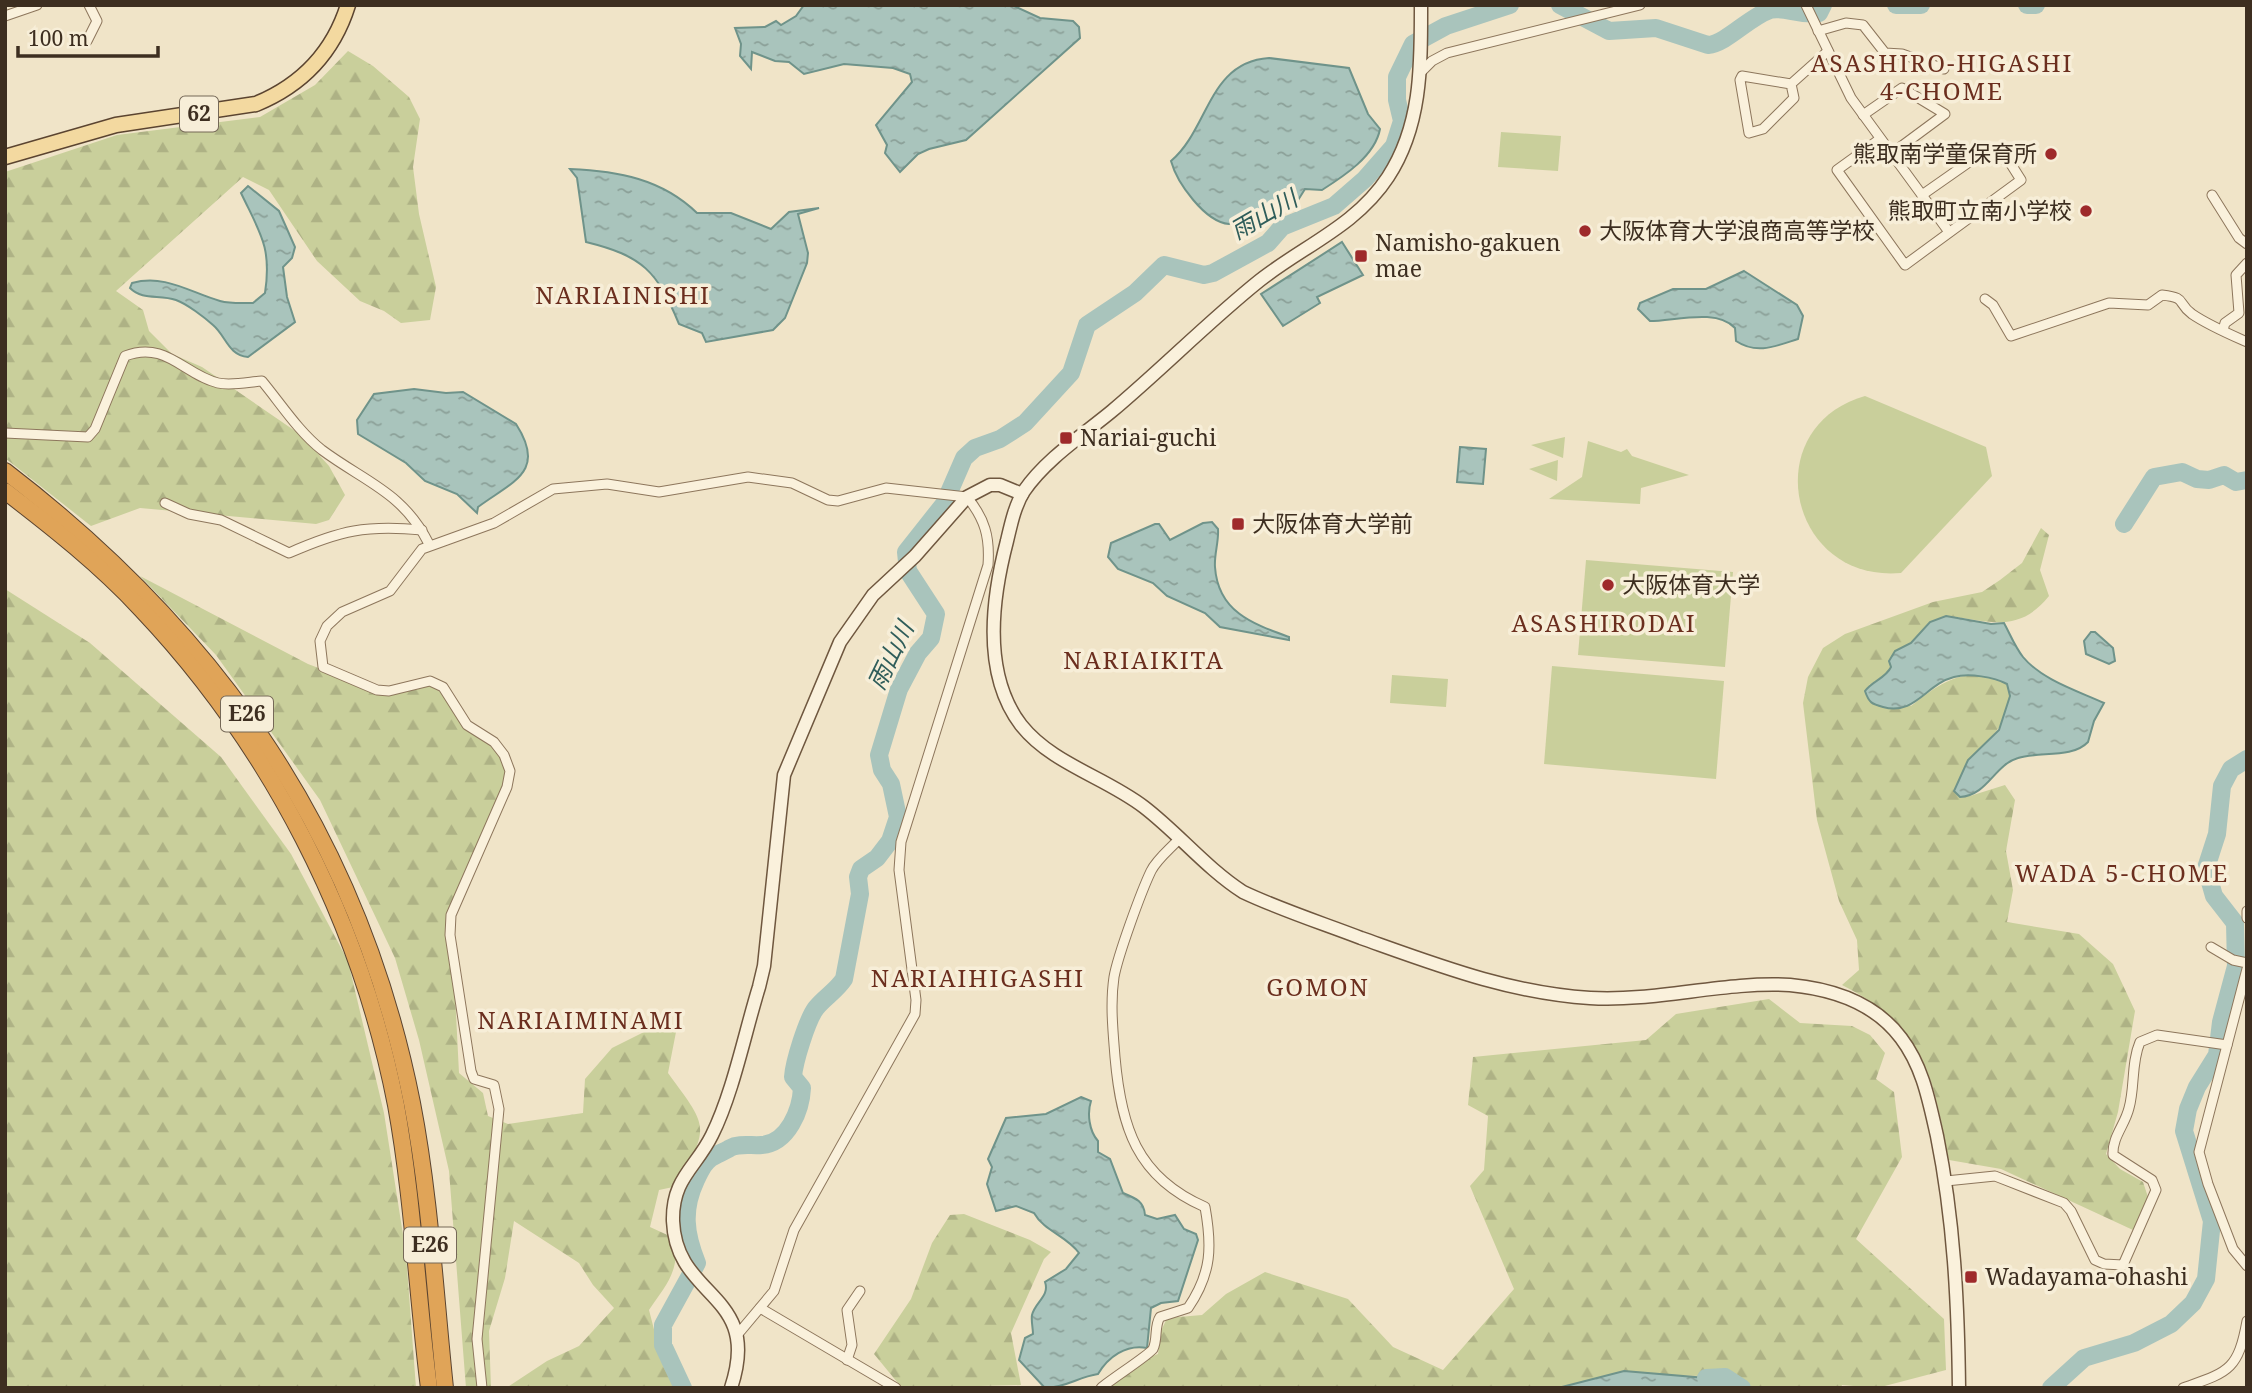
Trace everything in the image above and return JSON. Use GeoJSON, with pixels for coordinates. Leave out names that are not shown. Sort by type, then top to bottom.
{"type":"FeatureCollection","features":[{"type":"Feature","properties":{"kind":"highway","name":"E26"},"geometry":{"type":"LineString","coordinates":[[5,471],[125,573],[207,662],[246,712],[282,766],[339,873],[379,974],[385,1025],[422,1169],[445,1388]]}},
{"type":"Feature","properties":{"kind":"highway","name":"E26"},"geometry":{"type":"LineString","coordinates":[[5,491],[90,560],[140,607],[206,687],[244,740],[281,795],[313,857],[385,1025]]}},
{"type":"Feature","properties":{"kind":"highway","name":"E26"},"geometry":{"type":"LineString","coordinates":[[404,1104],[429,1388]]}},
{"type":"Feature","properties":{"kind":"main road","name":"62"},"geometry":{"type":"LineString","coordinates":[[5,157],[116,125],[256,104],[277,96],[297,82],[328,50],[338,35],[348,5]]}},
{"type":"Feature","properties":{"kind":"street"},"geometry":{"type":"LineString","coordinates":[[5,16],[37,5]]}},
{"type":"Feature","properties":{"kind":"street"},"geometry":{"type":"LineString","coordinates":[[87,41],[97,21],[89,5]]}},
{"type":"Feature","properties":{"kind":"street"},"geometry":{"type":"LineString","coordinates":[[1421,5],[1421,72],[1407,141],[1388,177],[1359,212],[1262,279],[1210,322],[1058,456],[1022,494],[1001,562],[994,623],[996,657],[1010,705],[1034,739],[1144,807],[1216,874],[1264,902],[1491,983],[1593,998],[1788,985],[1846,996],[1885,1020],[1912,1055],[1924,1079],[1946,1181],[1957,1275],[1959,1388]]}},
{"type":"Feature","properties":{"kind":"street"},"geometry":{"type":"LineString","coordinates":[[1421,72],[1447,52],[1640,5]]}},
{"type":"Feature","properties":{"kind":"street"},"geometry":{"type":"LineString","coordinates":[[1806,5],[1863,115],[1949,232]]}},
{"type":"Feature","properties":{"kind":"street"},"geometry":{"type":"LineString","coordinates":[[1816,28],[1846,23],[1863,25],[1885,53],[1902,54],[1944,69]]}},
{"type":"Feature","properties":{"kind":"street"},"geometry":{"type":"LineString","coordinates":[[1791,84],[1828,51]]}},
{"type":"Feature","properties":{"kind":"street"},"geometry":{"type":"LineString","coordinates":[[1742,76],[1791,84],[1794,98],[1763,129],[1749,133],[1740,80],[1742,76]]}},
{"type":"Feature","properties":{"kind":"street"},"geometry":{"type":"LineString","coordinates":[[1863,115],[1902,88],[1945,114],[1891,154]]}},
{"type":"Feature","properties":{"kind":"street"},"geometry":{"type":"LineString","coordinates":[[1880,139],[1837,170],[1905,265],[2021,180],[2009,161],[1982,153],[1922,195]]}},
{"type":"Feature","properties":{"kind":"street"},"geometry":{"type":"LineString","coordinates":[[2212,195],[2239,238],[2247,244]]}},
{"type":"Feature","properties":{"kind":"street"},"geometry":{"type":"LineString","coordinates":[[2222,330],[2225,323],[2239,313],[2236,275],[2247,263]]}},
{"type":"Feature","properties":{"kind":"street"},"geometry":{"type":"LineString","coordinates":[[1985,299],[1993,305],[2011,336],[2109,303],[2148,305],[2162,295],[2182,299],[2192,313],[2247,342]]}},
{"type":"Feature","properties":{"kind":"street"},"geometry":{"type":"LineString","coordinates":[[5,433],[88,438],[125,356],[132,353],[164,355],[218,383],[262,381],[306,436],[398,499],[422,530],[429,544]]}},
{"type":"Feature","properties":{"kind":"street"},"geometry":{"type":"LineString","coordinates":[[482,1388],[477,1339],[499,1109],[494,1086],[474,1079],[471,1071],[450,935],[451,915],[507,787],[510,771],[504,755],[494,742],[467,725],[443,687],[429,681],[389,691],[377,690],[323,667],[320,641],[327,626],[342,612],[390,591],[429,544],[467,535],[494,523],[553,489],[607,484],[659,492],[748,477],[792,483],[828,500],[838,501],[886,488],[967,497],[980,514],[988,533],[988,565],[900,856],[916,1000],[915,1014],[794,1230],[774,1291],[738,1334]]}},
{"type":"Feature","properties":{"kind":"street"},"geometry":{"type":"LineString","coordinates":[[731,1388],[740,1351],[738,1334],[728,1313],[684,1261],[674,1232],[674,1209],[690,1166],[712,1136],[759,987],[764,966],[783,775],[840,642],[854,619],[967,497],[989,485],[1000,485],[1022,494]]}},
{"type":"Feature","properties":{"kind":"street"},"geometry":{"type":"LineString","coordinates":[[165,503],[189,514],[221,520],[289,553],[322,538],[362,528],[422,530]]}},
{"type":"Feature","properties":{"kind":"street"},"geometry":{"type":"LineString","coordinates":[[1101,1388],[1134,1362],[1149,1356],[1155,1345],[1160,1317],[1188,1308],[1208,1264],[1212,1246],[1205,1207],[1185,1198],[1157,1177],[1128,1130],[1119,1101],[1112,1027],[1114,975],[1147,883],[1158,861],[1180,839]]}},
{"type":"Feature","properties":{"kind":"street"},"geometry":{"type":"LineString","coordinates":[[2247,911],[2247,918]]}},
{"type":"Feature","properties":{"kind":"street"},"geometry":{"type":"LineString","coordinates":[[2211,947],[2242,963],[2199,1152],[2233,1249],[2247,1266]]}},
{"type":"Feature","properties":{"kind":"street"},"geometry":{"type":"LineString","coordinates":[[1946,1181],[1995,1176],[2064,1203],[2071,1211],[2095,1260],[2104,1264],[2123,1265],[2156,1189],[2152,1180],[2113,1155],[2114,1141],[2130,1105],[2140,1042],[2157,1035],[2225,1045]]}},
{"type":"Feature","properties":{"kind":"street"},"geometry":{"type":"LineString","coordinates":[[847,1360],[852,1345],[847,1310],[860,1291]]}},
{"type":"Feature","properties":{"kind":"street"},"geometry":{"type":"LineString","coordinates":[[760,1308],[896,1388]]}},
{"type":"Feature","properties":{"kind":"street"},"geometry":{"type":"LineString","coordinates":[[2183,1388],[2225,1373],[2232,1367],[2242,1347],[2247,1321]]}},
{"type":"Feature","properties":{"kind":"green space"},"geometry":{"type":"Polygon","coordinates":[[[348,51],[373,66],[409,97],[420,119],[413,167],[419,214],[436,287],[430,320],[401,323],[384,311],[360,301],[317,261],[269,190],[243,177],[116,291],[143,310],[149,331],[172,354],[202,367],[301,435],[329,466],[345,495],[329,520],[316,524],[140,508],[91,526],[5,458],[5,172],[117,135],[260,117],[315,85],[348,51]]]}},
{"type":"Feature","properties":{"kind":"green space"},"geometry":{"type":"Polygon","coordinates":[[[1501,132],[1561,136],[1558,171],[1498,167],[1501,132]]]}},
{"type":"Feature","properties":{"kind":"green space"},"geometry":{"type":"Polygon","coordinates":[[[1865,396],[1986,447],[1992,476],[1901,573],[1863,570],[1832,554],[1811,530],[1800,500],[1799,468],[1809,438],[1831,413],[1865,396]]]}},
{"type":"Feature","properties":{"kind":"green space"},"geometry":{"type":"Polygon","coordinates":[[[1565,437],[1563,458],[1531,445],[1565,437]]]}},
{"type":"Feature","properties":{"kind":"green space"},"geometry":{"type":"Polygon","coordinates":[[[1588,441],[1621,452],[1627,449],[1632,456],[1689,475],[1641,488],[1640,504],[1549,499],[1582,477],[1588,441]]]}},
{"type":"Feature","properties":{"kind":"green space"},"geometry":{"type":"Polygon","coordinates":[[[1558,460],[1557,481],[1529,469],[1558,460]]]}},
{"type":"Feature","properties":{"kind":"green space"},"geometry":{"type":"Polygon","coordinates":[[[2041,528],[2049,535],[2040,570],[2049,596],[2037,608],[2014,621],[1988,622],[1946,616],[1911,643],[1895,651],[1888,673],[1869,685],[1911,706],[1933,689],[1967,675],[1980,675],[2007,684],[2010,695],[2005,716],[1992,736],[1968,760],[1970,796],[2005,785],[2015,800],[2006,851],[2013,890],[2007,922],[2079,934],[2113,964],[2135,1011],[2118,1112],[2106,1154],[2120,1169],[2143,1182],[2148,1197],[2133,1230],[2001,1169],[1949,1160],[1937,1102],[1921,1056],[1892,1018],[1842,985],[1859,970],[1857,940],[1839,901],[1817,820],[1803,703],[1808,677],[1823,648],[1845,634],[1933,602],[1982,592],[2022,563],[2041,528]]]}},
{"type":"Feature","properties":{"kind":"green space"},"geometry":{"type":"Polygon","coordinates":[[[1586,560],[1733,572],[1725,667],[1578,655],[1586,560]]]}},
{"type":"Feature","properties":{"kind":"green space"},"geometry":{"type":"Polygon","coordinates":[[[140,576],[308,664],[377,690],[430,681],[443,687],[467,725],[494,742],[510,771],[451,915],[459,1073],[483,1093],[488,1116],[508,1124],[583,1113],[585,1079],[612,1048],[644,1032],[676,1032],[668,1073],[691,1106],[700,1127],[695,1150],[678,1186],[659,1190],[650,1227],[674,1238],[676,1249],[674,1268],[649,1310],[658,1345],[674,1377],[673,1388],[506,1388],[547,1361],[579,1346],[614,1308],[593,1285],[579,1263],[514,1221],[505,1278],[489,1331],[491,1388],[466,1388],[449,1171],[419,1040],[395,958],[320,800],[216,655],[140,576]]]}},
{"type":"Feature","properties":{"kind":"green space"},"geometry":{"type":"Polygon","coordinates":[[[5,589],[90,643],[221,757],[291,854],[348,961],[384,1113],[406,1254],[416,1388],[5,1388],[5,589]]]}},
{"type":"Feature","properties":{"kind":"green space"},"geometry":{"type":"Polygon","coordinates":[[[1552,666],[1724,681],[1716,779],[1544,764],[1552,666]]]}},
{"type":"Feature","properties":{"kind":"green space"},"geometry":{"type":"Polygon","coordinates":[[[1392,675],[1448,679],[1446,707],[1390,703],[1392,675]]]}},
{"type":"Feature","properties":{"kind":"green space"},"geometry":{"type":"Polygon","coordinates":[[[1769,999],[1800,1023],[1852,1026],[1870,1035],[1885,1053],[1876,1079],[1894,1092],[1902,1157],[1856,1239],[1944,1319],[1946,1370],[1877,1388],[1842,1385],[1841,1388],[1704,1388],[1704,1376],[1648,1375],[1624,1371],[1558,1388],[1104,1388],[1134,1363],[1158,1354],[1161,1331],[1167,1318],[1202,1315],[1226,1294],[1265,1272],[1348,1299],[1393,1347],[1443,1370],[1514,1289],[1470,1186],[1484,1170],[1488,1116],[1468,1105],[1473,1057],[1646,1040],[1676,1014],[1769,999]]]}},
{"type":"Feature","properties":{"kind":"green space"},"geometry":{"type":"Polygon","coordinates":[[[964,1214],[1030,1240],[1051,1252],[1044,1259],[1011,1333],[1021,1385],[902,1388],[874,1354],[911,1299],[932,1243],[950,1215],[964,1214]]]}},
{"type":"Feature","properties":{"kind":"water"},"geometry":{"type":"Polygon","coordinates":[[[804,5],[1012,5],[1040,18],[1073,21],[1079,27],[1080,38],[966,140],[918,154],[900,172],[885,153],[887,145],[876,125],[912,82],[910,74],[893,68],[844,64],[804,74],[789,62],[775,61],[752,52],[751,69],[740,56],[741,44],[735,28],[765,27],[776,21],[781,25],[796,16],[804,5]]]}},
{"type":"Feature","properties":{"kind":"water"},"geometry":{"type":"Polygon","coordinates":[[[1269,58],[1349,68],[1368,114],[1380,129],[1372,148],[1365,156],[1349,172],[1322,190],[1305,189],[1295,205],[1229,224],[1220,222],[1193,200],[1179,180],[1171,161],[1184,148],[1211,99],[1233,71],[1249,62],[1269,58]]]}},
{"type":"Feature","properties":{"kind":"water"},"geometry":{"type":"Polygon","coordinates":[[[570,169],[605,172],[638,179],[669,192],[697,213],[731,213],[771,229],[789,212],[819,208],[798,214],[808,253],[807,263],[785,318],[773,330],[706,342],[702,333],[679,324],[663,291],[646,268],[621,253],[586,242],[577,178],[570,169]]]}},
{"type":"Feature","properties":{"kind":"water"},"geometry":{"type":"Polygon","coordinates":[[[248,186],[279,211],[295,247],[292,258],[283,267],[287,297],[295,322],[248,357],[236,353],[213,325],[185,304],[170,298],[140,295],[130,288],[132,283],[144,281],[166,282],[220,301],[237,303],[253,303],[265,293],[267,264],[263,241],[241,193],[248,186]]]}},
{"type":"Feature","properties":{"kind":"water"},"geometry":{"type":"Polygon","coordinates":[[[1342,242],[1363,275],[1317,297],[1320,303],[1283,326],[1261,294],[1342,242]]]}},
{"type":"Feature","properties":{"kind":"water"},"geometry":{"type":"Polygon","coordinates":[[[1744,271],[1797,305],[1803,316],[1798,339],[1767,348],[1751,348],[1736,341],[1735,328],[1717,318],[1650,321],[1638,309],[1640,303],[1673,289],[1706,289],[1744,271]]]}},
{"type":"Feature","properties":{"kind":"water"},"geometry":{"type":"Polygon","coordinates":[[[414,389],[463,392],[516,424],[525,440],[528,454],[522,474],[478,507],[477,513],[457,494],[425,481],[406,463],[358,434],[357,420],[374,394],[414,389]]]}},
{"type":"Feature","properties":{"kind":"water"},"geometry":{"type":"Polygon","coordinates":[[[1460,447],[1486,449],[1483,484],[1457,482],[1460,447]]]}},
{"type":"Feature","properties":{"kind":"water"},"geometry":{"type":"Polygon","coordinates":[[[1212,522],[1218,529],[1215,567],[1223,595],[1230,605],[1251,621],[1289,637],[1289,640],[1220,627],[1205,613],[1167,596],[1153,583],[1118,569],[1108,557],[1111,543],[1155,524],[1159,524],[1170,540],[1203,523],[1212,522]]]}},
{"type":"Feature","properties":{"kind":"water"},"geometry":{"type":"Polygon","coordinates":[[[1946,616],[1991,624],[2004,623],[2023,657],[2031,665],[2061,684],[2104,703],[2094,721],[2088,742],[2073,751],[2018,758],[2003,767],[1978,791],[1960,797],[1954,791],[1968,760],[1999,730],[2010,696],[2007,684],[1981,676],[1954,677],[1912,703],[1894,709],[1874,704],[1865,691],[1889,671],[1889,661],[1895,651],[1911,643],[1930,622],[1946,616]]]}},
{"type":"Feature","properties":{"kind":"water"},"geometry":{"type":"Polygon","coordinates":[[[2091,632],[2095,632],[2113,648],[2115,661],[2109,664],[2086,654],[2084,641],[2091,632]]]}},
{"type":"Feature","properties":{"kind":"water"},"geometry":{"type":"Polygon","coordinates":[[[1081,1097],[1091,1101],[1090,1122],[1098,1141],[1098,1152],[1110,1159],[1123,1193],[1141,1203],[1145,1215],[1157,1219],[1175,1215],[1184,1229],[1196,1234],[1198,1240],[1178,1301],[1161,1303],[1151,1308],[1147,1348],[1132,1348],[1118,1353],[1098,1374],[1045,1388],[1019,1360],[1025,1338],[1033,1334],[1032,1315],[1044,1295],[1045,1282],[1066,1269],[1079,1253],[1034,1213],[1016,1206],[996,1211],[987,1184],[992,1167],[988,1159],[1006,1118],[1046,1114],[1081,1097]]]}},
{"type":"Feature","properties":{"kind":"water"},"geometry":{"type":"Polygon","coordinates":[[[1624,1371],[1706,1378],[1704,1388],[1558,1388],[1624,1371]]]}},
{"type":"Feature","properties":{"kind":"waterway","name":"雨山川"},"geometry":{"type":"LineString","coordinates":[[683,1388],[663,1345],[663,1325],[697,1263],[687,1222],[692,1191],[702,1168],[711,1158],[734,1146],[771,1143],[786,1132],[796,1115],[802,1088],[793,1077],[805,1031],[816,1008],[844,979],[860,894],[858,877],[861,869],[877,858],[890,841],[898,817],[891,784],[882,770],[879,755],[899,689],[918,653],[931,638],[936,614],[908,571],[906,552],[944,504],[964,458],[975,448],[1000,439],[1025,423],[1071,373],[1087,325],[1135,293],[1164,265],[1204,275],[1213,273],[1268,243],[1282,227],[1334,206],[1365,179],[1394,146],[1402,121],[1397,100],[1397,77],[1413,44],[1446,26],[1510,5]]}},
{"type":"Feature","properties":{"kind":"waterway","name":"雨山川"},"geometry":{"type":"LineString","coordinates":[[1560,5],[1609,31],[1656,28],[1708,45],[1723,40],[1770,10],[1819,13],[1823,5]]}},
{"type":"Feature","properties":{"kind":"waterway","name":"雨山川"},"geometry":{"type":"LineString","coordinates":[[1896,5],[1921,5]]}},
{"type":"Feature","properties":{"kind":"waterway","name":"雨山川"},"geometry":{"type":"LineString","coordinates":[[2027,5],[2036,5]]}},
{"type":"Feature","properties":{"kind":"waterway"},"geometry":{"type":"LineString","coordinates":[[2124,524],[2154,477],[2182,472],[2197,479],[2209,480],[2224,475],[2236,482],[2247,480]]}},
{"type":"Feature","properties":{"kind":"waterway"},"geometry":{"type":"LineString","coordinates":[[2051,1388],[2084,1358],[2134,1343],[2171,1324],[2193,1303],[2206,1279],[2212,1221],[2184,1131],[2188,1109],[2197,1087],[2217,1055],[2221,1022],[2236,966],[2235,923],[2214,896],[2206,868],[2217,834],[2222,786],[2231,769],[2247,759]]}},
{"type":"Feature","properties":{"kind":"waterway"},"geometry":{"type":"LineString","coordinates":[[1706,1378],[1725,1377],[1742,1388]]}},
{"type":"Feature","properties":{"kind":"place","name":"熊取南学童保育所"},"geometry":{"type":"Point","coordinates":[2051,154]}},
{"type":"Feature","properties":{"kind":"place","name":"熊取町立南小学校"},"geometry":{"type":"Point","coordinates":[2086,211]}},
{"type":"Feature","properties":{"kind":"place","name":"大阪体育大学浪商高等学校"},"geometry":{"type":"Point","coordinates":[1585,231]}},
{"type":"Feature","properties":{"kind":"place","name":"Namisho-gakuen mae"},"geometry":{"type":"Point","coordinates":[1361,256]}},
{"type":"Feature","properties":{"kind":"place","name":"Nariai-guchi"},"geometry":{"type":"Point","coordinates":[1066,438]}},
{"type":"Feature","properties":{"kind":"place","name":"大阪体育大学前"},"geometry":{"type":"Point","coordinates":[1238,524]}},
{"type":"Feature","properties":{"kind":"place","name":"大阪体育大学"},"geometry":{"type":"Point","coordinates":[1608,585]}},
{"type":"Feature","properties":{"kind":"place","name":"Wadayama-ohashi"},"geometry":{"type":"Point","coordinates":[1971,1277]}},
{"type":"Feature","properties":{"kind":"district","name":"ASASHIRO-HIGASHI 4-CHOME"},"geometry":{"type":"Point","coordinates":[1942,78]}},
{"type":"Feature","properties":{"kind":"district","name":"NARIAINISHI"},"geometry":{"type":"Point","coordinates":[623,296]}},
{"type":"Feature","properties":{"kind":"district","name":"ASASHIRODAI"},"geometry":{"type":"Point","coordinates":[1604,624]}},
{"type":"Feature","properties":{"kind":"district","name":"NARIAIKITA"},"geometry":{"type":"Point","coordinates":[1144,661]}},
{"type":"Feature","properties":{"kind":"district","name":"WADA 5-CHOME"},"geometry":{"type":"Point","coordinates":[2122,874]}},
{"type":"Feature","properties":{"kind":"district","name":"NARIAIHIGASHI"},"geometry":{"type":"Point","coordinates":[978,979]}},
{"type":"Feature","properties":{"kind":"district","name":"GOMON"},"geometry":{"type":"Point","coordinates":[1318,988]}},
{"type":"Feature","properties":{"kind":"district","name":"NARIAIMINAMI"},"geometry":{"type":"Point","coordinates":[581,1021]}}]}
